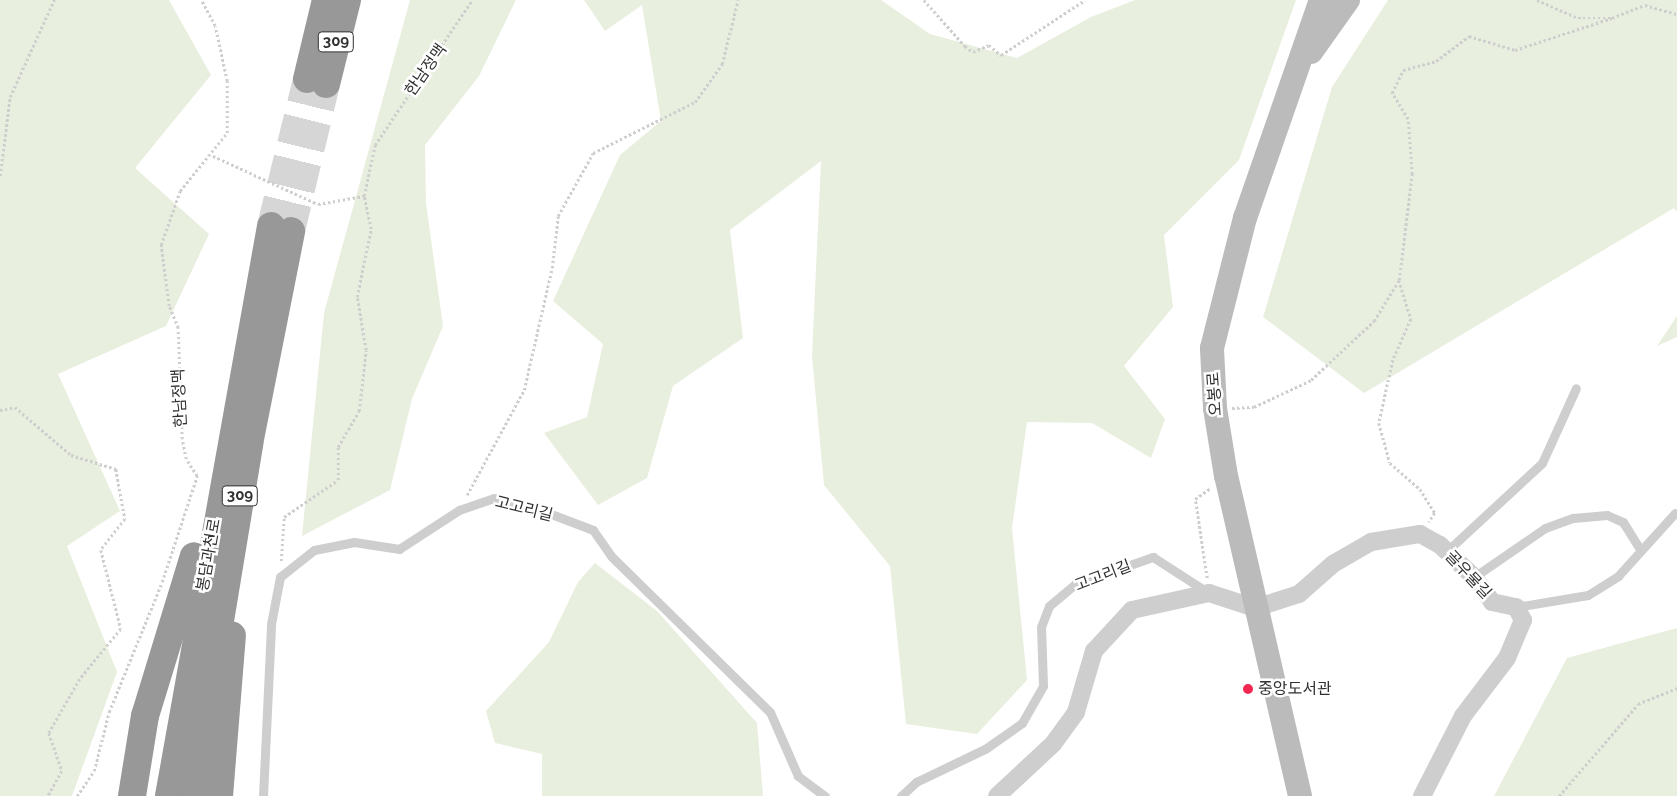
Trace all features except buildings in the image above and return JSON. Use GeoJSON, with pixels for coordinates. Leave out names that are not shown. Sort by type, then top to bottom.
{"type":"FeatureCollection","features":[{"type":"Feature","properties":{"kind":"highway","name":"309"},"geometry":{"type":"LineString","coordinates":[[326,0],[316,81],[347,0]]}},
{"type":"Feature","properties":{"kind":"highway","name":"봉담과천로"},"geometry":{"type":"LineString","coordinates":[[169,796],[184,758],[239,442],[281,229]]}},
{"type":"Feature","properties":{"kind":"highway"},"geometry":{"type":"LineString","coordinates":[[132,796],[140,743],[239,442]]}},
{"type":"Feature","properties":{"kind":"highway"},"geometry":{"type":"LineString","coordinates":[[219,793],[239,442]]}},
{"type":"Feature","properties":{"kind":"highway","name":"봉담과천로"},"geometry":{"type":"LineString","coordinates":[[184,758],[191,796]]}},
{"type":"Feature","properties":{"kind":"street","name":"오봉로"},"geometry":{"type":"LineString","coordinates":[[1300,796],[1226,476],[1214,408],[1212,348],[1245,218],[1321,0]]}},
{"type":"Feature","properties":{"kind":"street"},"geometry":{"type":"LineString","coordinates":[[1294,76],[1348,0]]}},
{"type":"Feature","properties":{"kind":"street"},"geometry":{"type":"LineString","coordinates":[[997,796],[1053,744],[1076,712],[1094,651],[1112,626],[1132,610],[1209,593],[1255,608],[1299,594],[1333,564],[1371,542],[1420,534]]}},
{"type":"Feature","properties":{"kind":"street","name":"골우물길"},"geometry":{"type":"LineString","coordinates":[[1420,534],[1447,551],[1474,577],[1492,602],[1516,607]]}},
{"type":"Feature","properties":{"kind":"street"},"geometry":{"type":"LineString","coordinates":[[1422,796],[1463,716],[1507,658],[1523,620],[1516,607]]}},
{"type":"Feature","properties":{"kind":"lane"},"geometry":{"type":"LineString","coordinates":[[1447,551],[1542,463],[1576,388]]}},
{"type":"Feature","properties":{"kind":"lane","name":"고고리길"},"geometry":{"type":"LineString","coordinates":[[280,577],[314,550],[354,542],[399,549],[459,510],[494,498],[538,509],[593,530],[611,556],[770,712],[798,776],[825,796]]}},
{"type":"Feature","properties":{"kind":"lane"},"geometry":{"type":"LineString","coordinates":[[1516,607],[1588,595],[1618,576],[1639,548],[1675,513]]}},
{"type":"Feature","properties":{"kind":"lane"},"geometry":{"type":"LineString","coordinates":[[1474,577],[1545,528],[1573,518],[1607,515],[1623,522],[1639,548]]}},
{"type":"Feature","properties":{"kind":"lane","name":"고고리길"},"geometry":{"type":"LineString","coordinates":[[901,796],[916,782],[985,749],[1022,723],[1043,686],[1040,628],[1049,606],[1076,584],[1153,557],[1209,593]]}},
{"type":"Feature","properties":{"kind":"lane"},"geometry":{"type":"LineString","coordinates":[[262,796],[271,624],[280,577]]}},
{"type":"Feature","properties":{"kind":"path"},"geometry":{"type":"LineString","coordinates":[[0,176],[10,97],[54,0]]}},
{"type":"Feature","properties":{"kind":"path","name":"한남정맥"},"geometry":{"type":"LineString","coordinates":[[77,796],[94,771],[109,712],[162,582],[197,476],[186,459],[182,439],[178,328],[169,306],[161,245],[180,191],[213,156],[227,134],[227,81],[215,26],[201,0]]}},
{"type":"Feature","properties":{"kind":"path","name":"한남정맥"},"geometry":{"type":"LineString","coordinates":[[280,577],[284,517],[338,480],[338,447],[359,411],[366,350],[357,297],[371,229],[364,196],[376,144],[389,119],[415,88],[472,0]]}},
{"type":"Feature","properties":{"kind":"path"},"geometry":{"type":"LineString","coordinates":[[459,510],[524,390],[552,268],[558,216],[593,153],[695,102],[722,64],[738,0]]}},
{"type":"Feature","properties":{"kind":"path"},"geometry":{"type":"LineString","coordinates":[[924,0],[965,46],[973,52],[989,45],[1001,55],[1085,0]]}},
{"type":"Feature","properties":{"kind":"path"},"geometry":{"type":"LineString","coordinates":[[1537,0],[1578,18],[1612,18]]}},
{"type":"Feature","properties":{"kind":"path"},"geometry":{"type":"LineString","coordinates":[[1420,534],[1434,513],[1420,489],[1390,463],[1378,422],[1393,360],[1411,319],[1399,280],[1412,174],[1408,119],[1392,94],[1403,70],[1436,61],[1469,36],[1515,50],[1645,5],[1677,14]]}},
{"type":"Feature","properties":{"kind":"path"},"geometry":{"type":"LineString","coordinates":[[213,156],[318,204],[364,196]]}},
{"type":"Feature","properties":{"kind":"path"},"geometry":{"type":"LineString","coordinates":[[1214,408],[1254,408],[1311,380],[1374,321],[1399,280]]}},
{"type":"Feature","properties":{"kind":"path"},"geometry":{"type":"LineString","coordinates":[[0,410],[15,407],[71,456],[116,469],[125,519],[101,550],[121,629],[80,679],[50,733],[62,770],[48,796]]}},
{"type":"Feature","properties":{"kind":"path"},"geometry":{"type":"LineString","coordinates":[[1209,593],[1195,499],[1226,476]]}},
{"type":"Feature","properties":{"kind":"path"},"geometry":{"type":"LineString","coordinates":[[1559,796],[1638,704],[1677,688]]}},
{"type":"Feature","properties":{"kind":"green space"},"geometry":{"type":"Polygon","coordinates":[[[0,0],[169,0],[211,75],[135,168],[209,234],[166,326],[58,374],[120,511],[67,546],[117,672],[72,796],[0,796],[0,0]]]}},
{"type":"Feature","properties":{"kind":"green space"},"geometry":{"type":"Polygon","coordinates":[[[410,0],[516,0],[479,76],[425,145],[426,203],[443,326],[412,399],[390,490],[302,536],[324,313],[410,0]]]}},
{"type":"Feature","properties":{"kind":"green space"},"geometry":{"type":"Polygon","coordinates":[[[584,0],[881,0],[930,34],[1017,58],[1091,17],[1135,0],[1296,0],[1239,160],[1164,235],[1173,307],[1124,366],[1165,419],[1151,458],[1092,423],[1027,422],[1012,528],[1027,680],[977,734],[906,724],[890,566],[824,485],[812,356],[821,161],[730,230],[743,338],[673,386],[647,478],[598,505],[544,433],[587,417],[603,344],[553,301],[620,155],[661,121],[642,5],[605,31],[584,0]]]}},
{"type":"Feature","properties":{"kind":"green space"},"geometry":{"type":"Polygon","coordinates":[[[1388,0],[1677,0],[1677,212],[1674,208],[1364,393],[1263,317],[1332,87],[1388,0]]]}},
{"type":"Feature","properties":{"kind":"green space"},"geometry":{"type":"Polygon","coordinates":[[[1677,316],[1677,337],[1657,346],[1677,316]]]}},
{"type":"Feature","properties":{"kind":"green space"},"geometry":{"type":"Polygon","coordinates":[[[595,563],[657,611],[757,723],[763,796],[542,796],[542,754],[495,743],[486,711],[549,642],[578,582],[595,563]]]}},
{"type":"Feature","properties":{"kind":"green space"},"geometry":{"type":"Polygon","coordinates":[[[1677,628],[1677,796],[1494,796],[1567,658],[1677,628]]]}},
{"type":"Feature","properties":{"kind":"tunnel"},"geometry":{"type":"LineString","coordinates":[[271,226],[307,79]]}},
{"type":"Feature","properties":{"kind":"tunnel"},"geometry":{"type":"LineString","coordinates":[[291,231],[326,84]]}},
{"type":"Feature","properties":{"kind":"place","name":"중앙도서관"},"geometry":{"type":"Point","coordinates":[1248,689]}}]}
